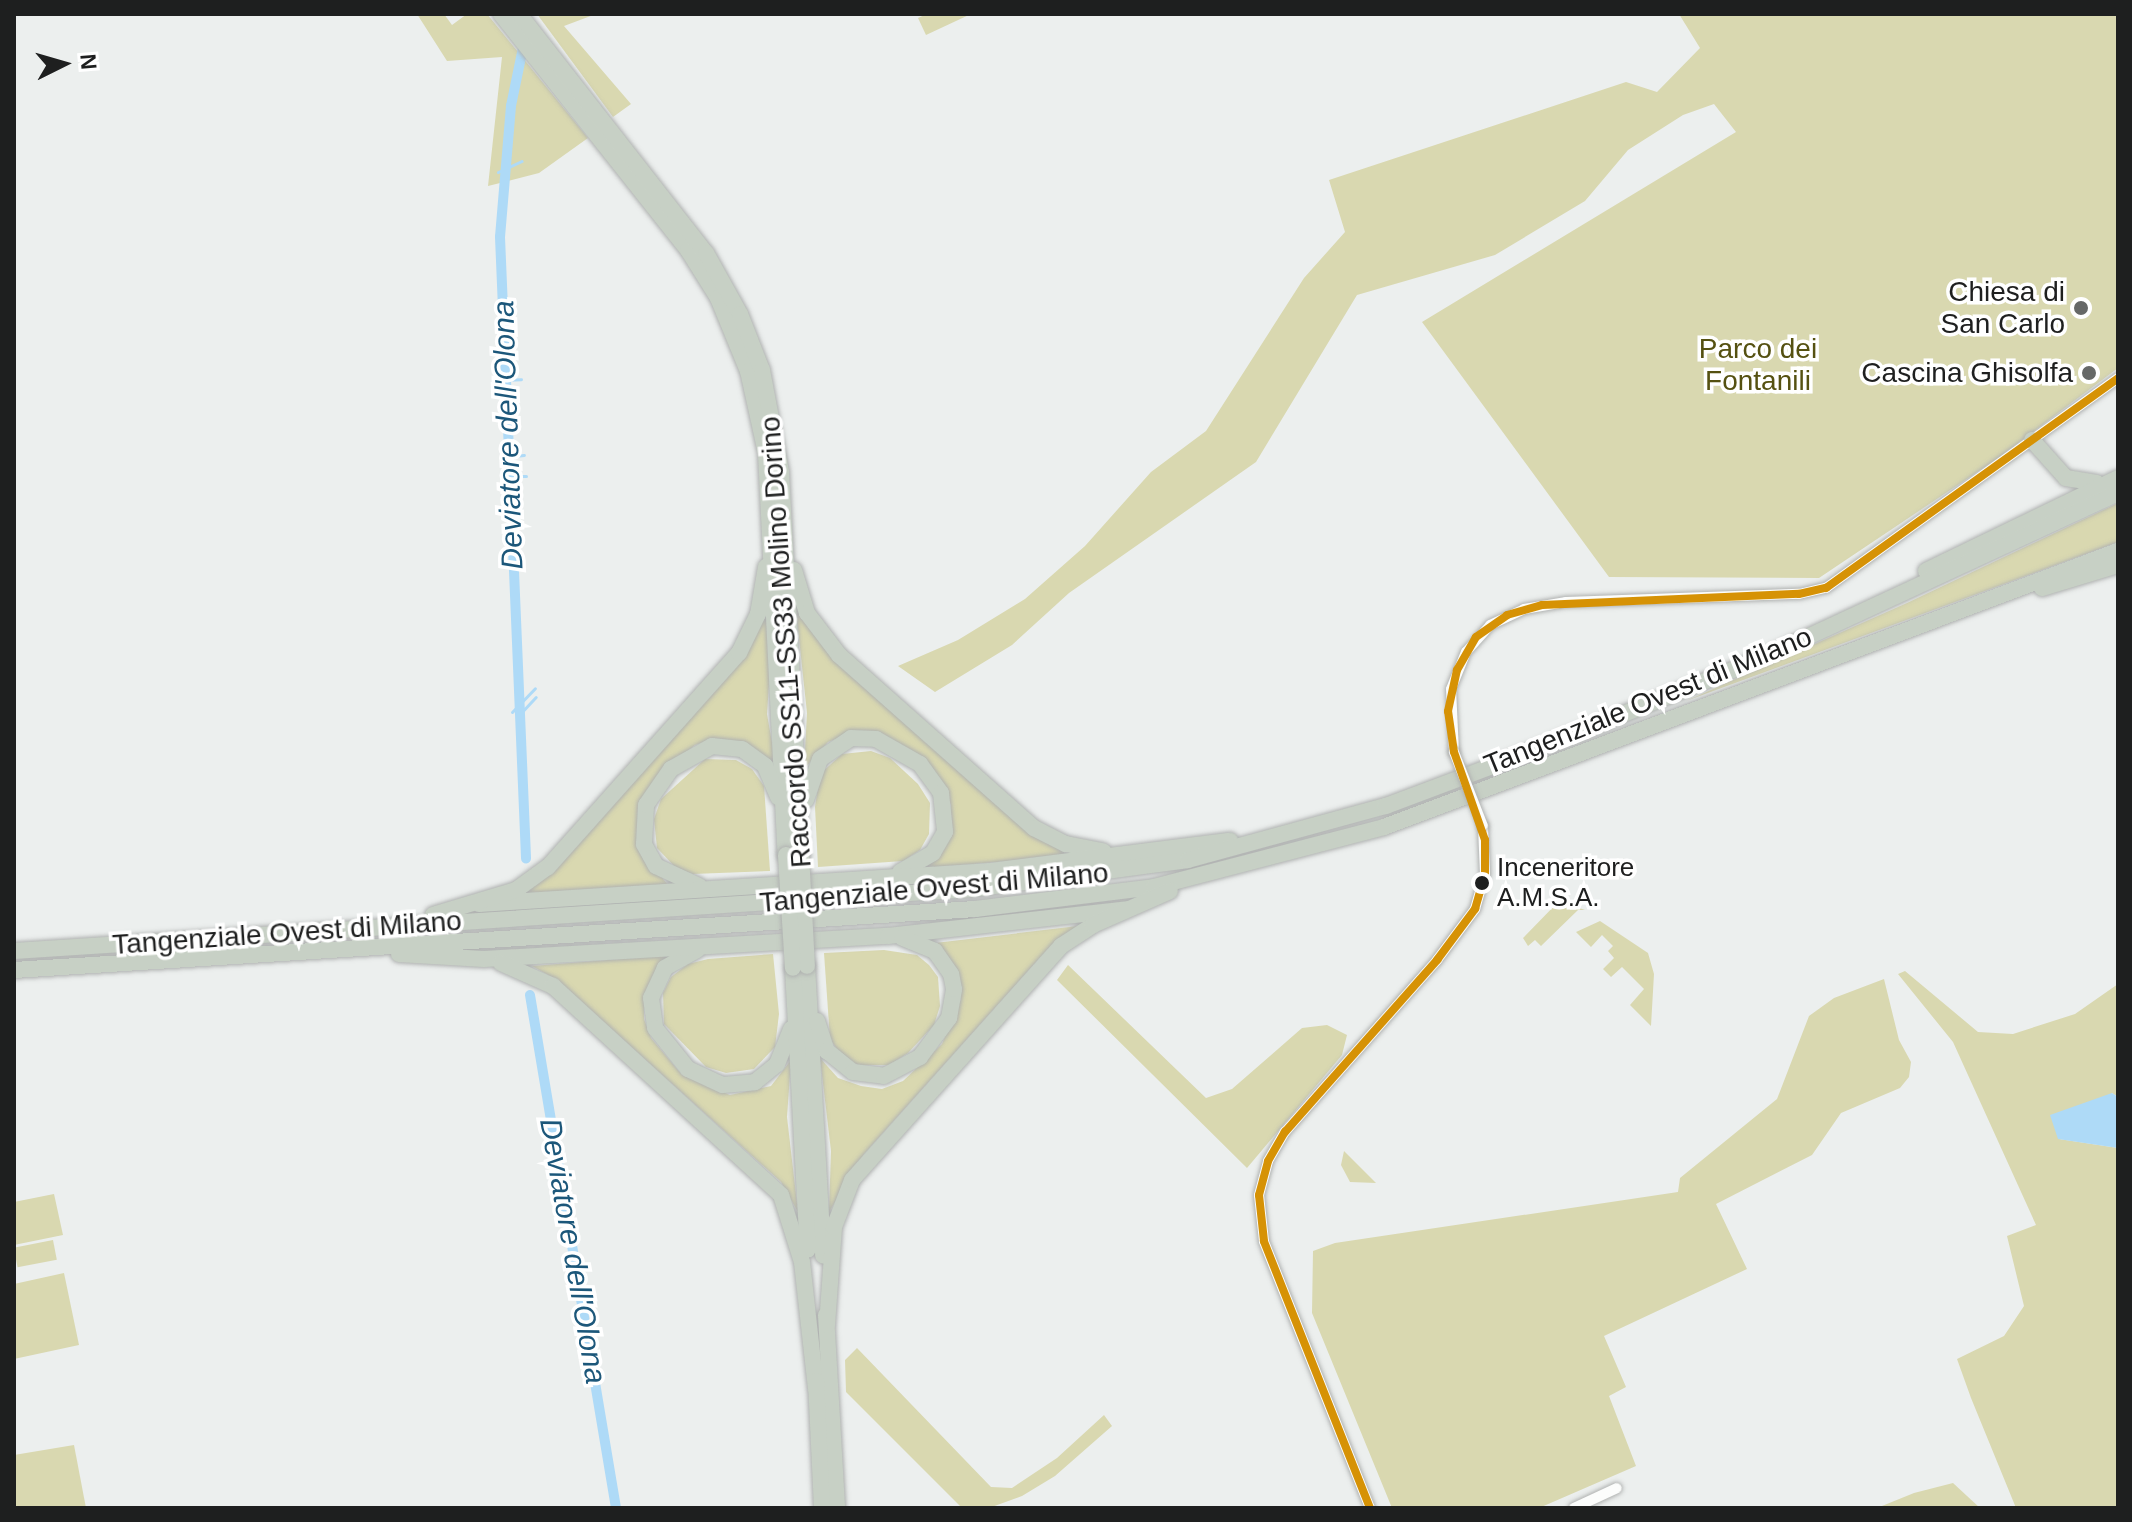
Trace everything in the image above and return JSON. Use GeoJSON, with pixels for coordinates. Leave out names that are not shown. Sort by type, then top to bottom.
{"type":"FeatureCollection","features":[{"type":"Feature","properties":{"kind":"highway"},"geometry":{"type":"LineString","coordinates":[[511,18],[545,47],[592,118]]}},
{"type":"Feature","properties":{"kind":"highway"},"geometry":{"type":"LineString","coordinates":[[511,18],[541,64],[592,118]]}},
{"type":"Feature","properties":{"kind":"highway","name":"Raccordo SS11-SS33 Molino Dorino"},"geometry":{"type":"LineString","coordinates":[[592,118],[706,253],[740,314],[771,403],[800,967],[822,1508]]}},
{"type":"Feature","properties":{"kind":"highway"},"geometry":{"type":"LineString","coordinates":[[2032,440],[2052,466],[2073,482],[2086,485],[2118,477]]}},
{"type":"Feature","properties":{"kind":"highway"},"geometry":{"type":"LineString","coordinates":[[1860,612],[1951,558],[2118,477]]}},
{"type":"Feature","properties":{"kind":"highway","name":"Tangenziale Ovest di Milano"},"geometry":{"type":"LineString","coordinates":[[14,951],[1037,884],[1188,860],[1386,806],[1527,753],[1767,656],[2118,493]]}},
{"type":"Feature","properties":{"kind":"highway"},"geometry":{"type":"LineString","coordinates":[[777,509],[800,594],[827,644],[1034,828],[1066,844],[1116,853]]}},
{"type":"Feature","properties":{"kind":"highway"},"geometry":{"type":"LineString","coordinates":[[390,926],[479,904],[534,880],[548,867],[739,653],[758,614],[777,509]]}},
{"type":"Feature","properties":{"kind":"highway","name":"Tangenziale Ovest di Milano"},"geometry":{"type":"LineString","coordinates":[[14,970],[1001,907],[1206,877],[1410,817],[1792,670],[1990,601],[2118,551]]}},
{"type":"Feature","properties":{"kind":"highway"},"geometry":{"type":"LineString","coordinates":[[1990,601],[2118,565]]}},
{"type":"Feature","properties":{"kind":"highway"},"geometry":{"type":"LineString","coordinates":[[794,854],[808,783],[820,759],[851,738],[876,739],[905,753],[933,778],[947,818],[933,853],[884,877]]}},
{"type":"Feature","properties":{"kind":"highway"},"geometry":{"type":"LineString","coordinates":[[708,888],[656,866],[641,831],[646,805],[661,780],[698,751],[726,745],[742,749],[765,766],[777,791],[794,854]]}},
{"type":"Feature","properties":{"kind":"highway"},"geometry":{"type":"LineString","coordinates":[[479,904],[1003,870],[1116,853],[1285,835]]}},
{"type":"Feature","properties":{"kind":"highway"},"geometry":{"type":"LineString","coordinates":[[827,1325],[834,1227],[852,1180],[1043,963],[1077,933],[1206,877]]}},
{"type":"Feature","properties":{"kind":"highway"},"geometry":{"type":"LineString","coordinates":[[330,951],[484,959],[888,936],[1127,909]]}},
{"type":"Feature","properties":{"kind":"highway"},"geometry":{"type":"LineString","coordinates":[[800,967],[827,1051],[843,1067],[863,1075],[895,1073],[934,1043],[949,1018],[954,989],[951,974],[935,951],[888,936]]}},
{"type":"Feature","properties":{"kind":"highway"},"geometry":{"type":"LineString","coordinates":[[711,945],[665,968],[653,988],[650,1008],[655,1028],[676,1059],[723,1085],[755,1082],[785,1052],[800,967]]}},
{"type":"Feature","properties":{"kind":"highway"},"geometry":{"type":"LineString","coordinates":[[484,959],[520,968],[553,986],[781,1195],[802,1262],[816,1389]]}},
{"type":"Feature","properties":{"kind":"highway","name":"Raccordo SS11-SS33 Molino Dorino"},"geometry":{"type":"LineString","coordinates":[[800,967],[827,1325],[837,1508]]}},
{"type":"Feature","properties":{"kind":"highway"},"geometry":{"type":"LineString","coordinates":[[813,1508],[818,1412]]}},
{"type":"Feature","properties":{"kind":"highway"},"geometry":{"type":"LineString","coordinates":[[834,1452],[848,1508]]}},
{"type":"Feature","properties":{"kind":"street"},"geometry":{"type":"LineString","coordinates":[[1370,1508],[1264,1241],[1259,1195],[1268,1161],[1285,1132],[1475,909],[1485,874],[1483,826],[1454,752],[1451,689],[1476,637],[1524,609],[1596,602],[1799,594],[1826,588],[2118,378]]}},
{"type":"Feature","properties":{"kind":"street"},"geometry":{"type":"LineString","coordinates":[[1574,1508],[1617,1488]]}},
{"type":"Feature","properties":{"kind":"green space"},"geometry":{"type":"Polygon","coordinates":[[[417,14],[444,14],[452,25],[467,14],[487,14],[588,138],[539,173],[488,186],[502,57],[447,61],[417,14]]]}},
{"type":"Feature","properties":{"kind":"green space"},"geometry":{"type":"Polygon","coordinates":[[[537,14],[596,14],[564,26],[631,104],[613,117],[537,14]]]}},
{"type":"Feature","properties":{"kind":"green space"},"geometry":{"type":"Polygon","coordinates":[[[927,14],[971,14],[926,35],[918,18],[927,14]]]}},
{"type":"Feature","properties":{"kind":"green space","name":"Parco dei Fontanili"},"geometry":{"type":"Polygon","coordinates":[[[1679,14],[2118,14],[2118,368],[1998,458],[1819,578],[1609,577],[1422,322],[1736,132],[1714,104],[1683,115],[1628,150],[1585,201],[1495,255],[1357,295],[1256,462],[1069,593],[1012,645],[935,692],[898,666],[958,640],[1025,599],[1085,546],[1151,472],[1206,431],[1304,278],[1345,232],[1329,180],[1626,82],[1657,92],[1700,48],[1679,14]]]}},
{"type":"Feature","properties":{"kind":"green space"},"geometry":{"type":"Polygon","coordinates":[[[2118,503],[2118,542],[1686,701],[1907,603],[2118,503]]]}},
{"type":"Feature","properties":{"kind":"green space"},"geometry":{"type":"Polygon","coordinates":[[[795,601],[805,620],[1069,856],[924,868],[935,859],[951,830],[951,805],[940,781],[849,734],[828,742],[804,769],[807,713],[795,601]]]}},
{"type":"Feature","properties":{"kind":"green space"},"geometry":{"type":"Polygon","coordinates":[[[765,610],[771,654],[767,714],[777,771],[767,762],[704,742],[695,745],[674,762],[638,815],[639,849],[668,885],[524,893],[765,610]]]}},
{"type":"Feature","properties":{"kind":"green space"},"geometry":{"type":"Polygon","coordinates":[[[871,751],[890,758],[918,784],[930,803],[929,834],[920,850],[903,861],[818,867],[815,807],[820,774],[842,754],[871,751]]]}},
{"type":"Feature","properties":{"kind":"green space"},"geometry":{"type":"Polygon","coordinates":[[[705,759],[736,760],[752,769],[764,786],[770,871],[693,874],[677,869],[657,848],[654,819],[661,799],[705,759]]]}},
{"type":"Feature","properties":{"kind":"green space"},"geometry":{"type":"Polygon","coordinates":[[[1559,901],[1585,910],[1578,910],[1541,946],[1535,940],[1528,946],[1523,938],[1559,901]]]}},
{"type":"Feature","properties":{"kind":"green space"},"geometry":{"type":"Polygon","coordinates":[[[1600,921],[1648,953],[1654,974],[1651,1026],[1630,1005],[1644,989],[1622,967],[1611,977],[1603,969],[1614,958],[1608,951],[1613,946],[1602,935],[1591,947],[1576,932],[1600,921]]]}},
{"type":"Feature","properties":{"kind":"green space"},"geometry":{"type":"Polygon","coordinates":[[[1078,926],[1045,952],[864,1154],[829,1212],[831,1151],[820,1058],[838,1078],[861,1086],[882,1089],[903,1081],[942,1044],[961,999],[960,982],[935,943],[1078,926]]]}},
{"type":"Feature","properties":{"kind":"green space"},"geometry":{"type":"Polygon","coordinates":[[[884,950],[917,955],[929,965],[938,977],[940,1006],[934,1025],[908,1053],[889,1065],[858,1065],[842,1056],[830,1039],[824,953],[884,950]]]}},
{"type":"Feature","properties":{"kind":"green space"},"geometry":{"type":"Polygon","coordinates":[[[773,954],[779,1014],[775,1047],[754,1069],[726,1073],[706,1067],[664,1024],[663,993],[671,977],[688,964],[708,959],[773,954]]]}},
{"type":"Feature","properties":{"kind":"green space"},"geometry":{"type":"Polygon","coordinates":[[[671,955],[644,996],[644,1019],[651,1038],[682,1075],[730,1095],[771,1086],[791,1060],[787,1117],[798,1212],[781,1182],[557,980],[532,966],[671,955]]]}},
{"type":"Feature","properties":{"kind":"green space"},"geometry":{"type":"Polygon","coordinates":[[[1068,965],[1206,1098],[1232,1089],[1302,1028],[1327,1025],[1347,1035],[1342,1055],[1247,1168],[1057,980],[1068,965]]]}},
{"type":"Feature","properties":{"kind":"green space"},"geometry":{"type":"Polygon","coordinates":[[[1905,971],[1978,1032],[2013,1034],[2075,1014],[2118,984],[2118,1097],[2112,1093],[2059,1139],[2118,1148],[2118,1508],[2016,1508],[1971,1398],[1957,1359],[2004,1336],[2024,1306],[2007,1236],[2036,1225],[1953,1042],[1898,974],[1905,971]]]}},
{"type":"Feature","properties":{"kind":"green space"},"geometry":{"type":"Polygon","coordinates":[[[1884,979],[1899,1040],[1911,1062],[1909,1077],[1900,1088],[1841,1113],[1812,1155],[1716,1204],[1747,1269],[1604,1336],[1626,1387],[1609,1396],[1636,1466],[1539,1508],[1392,1508],[1312,1313],[1313,1251],[1335,1243],[1678,1192],[1680,1178],[1777,1099],[1809,1016],[1834,998],[1884,979]]]}},
{"type":"Feature","properties":{"kind":"green space"},"geometry":{"type":"Polygon","coordinates":[[[1344,1151],[1376,1183],[1350,1182],[1341,1165],[1344,1151]]]}},
{"type":"Feature","properties":{"kind":"green space"},"geometry":{"type":"Polygon","coordinates":[[[54,1194],[63,1235],[14,1245],[14,1202],[54,1194]]]}},
{"type":"Feature","properties":{"kind":"green space"},"geometry":{"type":"Polygon","coordinates":[[[53,1240],[57,1260],[18,1267],[14,1248],[53,1240]]]}},
{"type":"Feature","properties":{"kind":"green space"},"geometry":{"type":"Polygon","coordinates":[[[64,1273],[79,1345],[14,1359],[14,1284],[64,1273]]]}},
{"type":"Feature","properties":{"kind":"green space"},"geometry":{"type":"Polygon","coordinates":[[[857,1348],[991,1487],[1012,1488],[1057,1458],[1104,1415],[1112,1426],[1055,1476],[1022,1496],[989,1508],[962,1508],[846,1392],[845,1360],[857,1348]]]}},
{"type":"Feature","properties":{"kind":"green space"},"geometry":{"type":"Polygon","coordinates":[[[74,1445],[86,1508],[14,1508],[14,1455],[74,1445]]]}},
{"type":"Feature","properties":{"kind":"green space"},"geometry":{"type":"Polygon","coordinates":[[[1953,1483],[1980,1508],[1877,1508],[1914,1493],[1953,1483]]]}},
{"type":"Feature","properties":{"kind":"water"},"geometry":{"type":"Polygon","coordinates":[[[2112,1093],[2118,1097],[2118,1148],[2058,1139],[2050,1115],[2112,1093]]]}},
{"type":"Feature","properties":{"kind":"waterway","name":"Deviatore dell'Olona"},"geometry":{"type":"LineString","coordinates":[[524,43],[511,106],[500,237],[526,858]]}},
{"type":"Feature","properties":{"kind":"waterway"},"geometry":{"type":"LineString","coordinates":[[498,172],[522,161]]}},
{"type":"Feature","properties":{"kind":"waterway","name":"Deviatore dell'Olona"},"geometry":{"type":"LineString","coordinates":[[498,380],[521,379]]}},
{"type":"Feature","properties":{"kind":"waterway"},"geometry":{"type":"LineString","coordinates":[[504,457],[524,455]]}},
{"type":"Feature","properties":{"kind":"waterway"},"geometry":{"type":"LineString","coordinates":[[505,476],[526,476]]}},
{"type":"Feature","properties":{"kind":"waterway"},"geometry":{"type":"LineString","coordinates":[[512,712],[535,688]]}},
{"type":"Feature","properties":{"kind":"waterway"},"geometry":{"type":"LineString","coordinates":[[518,716],[536,697]]}},
{"type":"Feature","properties":{"kind":"waterway","name":"Deviatore dell'Olona"},"geometry":{"type":"LineString","coordinates":[[530,995],[616,1508]]}},
{"type":"Feature","properties":{"kind":"transit line"},"geometry":{"type":"LineString","coordinates":[[1370,1508],[1264,1241],[1259,1195],[1268,1161],[1285,1132],[1437,960],[1475,909],[1485,874],[1485,840],[1454,752],[1448,711],[1457,670],[1476,637],[1507,615],[1542,605],[1799,594],[1826,588],[2118,378]]}},
{"type":"Feature","properties":{"kind":"place","name":"Chiesa di San Carlo"},"geometry":{"type":"Point","coordinates":[2081,308]}},
{"type":"Feature","properties":{"kind":"place","name":"Cascina Ghisolfa"},"geometry":{"type":"Point","coordinates":[2089,373]}},
{"type":"Feature","properties":{"kind":"place","name":"Inceneritore A.M.S.A."},"geometry":{"type":"Point","coordinates":[1482,883]}}]}
